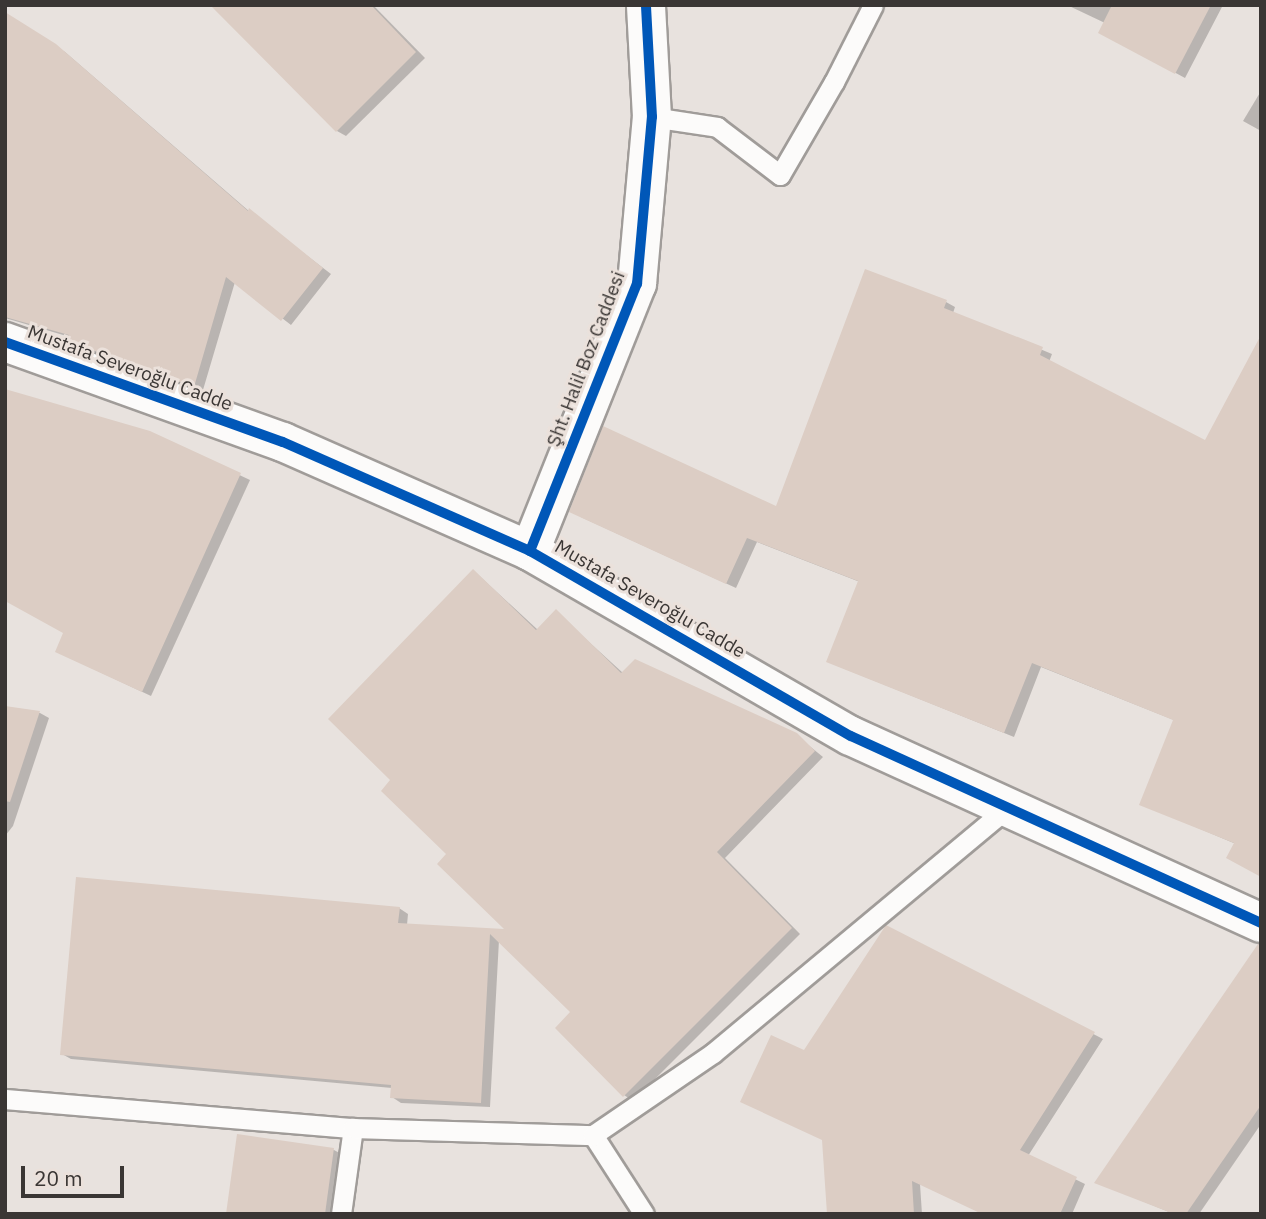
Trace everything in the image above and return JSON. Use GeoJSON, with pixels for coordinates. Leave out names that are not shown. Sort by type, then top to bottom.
{"type":"FeatureCollection","features":[{"type":"Feature","properties":{"kind":"street","name":"Şht. Halil Boz Caddesi"},"geometry":{"type":"LineString","coordinates":[[530,551],[637,284],[652,117],[646,5]]}},
{"type":"Feature","properties":{"kind":"street","name":"Mustafa Severoğlu Cadde"},"geometry":{"type":"LineString","coordinates":[[5,342],[283,442],[530,551],[851,736],[1261,923]]}},
{"type":"Feature","properties":{"kind":"lane"},"geometry":{"type":"LineString","coordinates":[[652,117],[717,127],[780,175],[834,82],[873,5]]}},
{"type":"Feature","properties":{"kind":"lane"},"geometry":{"type":"LineString","coordinates":[[5,1099],[353,1128],[593,1135],[713,1053],[1008,807]]}},
{"type":"Feature","properties":{"kind":"lane"},"geometry":{"type":"LineString","coordinates":[[341,1214],[353,1128]]}},
{"type":"Feature","properties":{"kind":"lane"},"geometry":{"type":"LineString","coordinates":[[593,1135],[644,1214]]}},
{"type":"Feature","properties":{"kind":"building"},"geometry":{"type":"Polygon","coordinates":[[[210,5],[371,5],[416,52],[336,132],[210,5]]]}},
{"type":"Feature","properties":{"kind":"building"},"geometry":{"type":"Polygon","coordinates":[[[1112,5],[1211,5],[1175,74],[1098,33],[1112,5]]]}},
{"type":"Feature","properties":{"kind":"building"},"geometry":{"type":"Polygon","coordinates":[[[5,12],[56,44],[248,211],[249,208],[323,268],[281,321],[226,277],[194,387],[67,341],[69,335],[5,317],[5,12]]]}},
{"type":"Feature","properties":{"kind":"building"},"geometry":{"type":"Polygon","coordinates":[[[865,269],[947,300],[944,308],[1043,347],[1040,355],[1205,440],[1261,335],[1261,877],[1226,858],[1234,843],[1139,805],[1173,720],[1032,663],[1004,733],[826,662],[858,581],[747,538],[726,584],[569,512],[603,426],[776,506],[865,269]]]}},
{"type":"Feature","properties":{"kind":"building"},"geometry":{"type":"Polygon","coordinates":[[[5,389],[150,431],[241,473],[142,692],[55,652],[63,633],[5,601],[5,389]]]}},
{"type":"Feature","properties":{"kind":"building"},"geometry":{"type":"Polygon","coordinates":[[[473,569],[536,630],[556,609],[621,673],[635,659],[797,733],[815,751],[717,852],[792,928],[623,1097],[555,1028],[570,1012],[490,934],[481,1103],[390,1098],[391,1085],[60,1055],[76,877],[400,907],[398,923],[504,929],[437,864],[446,854],[381,791],[390,780],[328,719],[473,569]]]}},
{"type":"Feature","properties":{"kind":"building"},"geometry":{"type":"Polygon","coordinates":[[[5,706],[40,711],[10,802],[5,801],[5,706]]]}},
{"type":"Feature","properties":{"kind":"building"},"geometry":{"type":"Polygon","coordinates":[[[886,925],[1095,1032],[1020,1150],[1077,1177],[1060,1214],[982,1214],[912,1181],[914,1214],[827,1214],[822,1140],[740,1102],[771,1035],[804,1050],[886,925]]]}},
{"type":"Feature","properties":{"kind":"building"},"geometry":{"type":"Polygon","coordinates":[[[1258,944],[1261,944],[1261,1105],[1186,1214],[1174,1214],[1094,1183],[1258,944]]]}},
{"type":"Feature","properties":{"kind":"building"},"geometry":{"type":"Polygon","coordinates":[[[237,1134],[334,1148],[325,1214],[226,1214],[237,1134]]]}},
{"type":"Feature","properties":{"kind":"cycle path"},"geometry":{"type":"LineString","coordinates":[[530,551],[637,284],[652,117],[646,5]]}},
{"type":"Feature","properties":{"kind":"cycle path"},"geometry":{"type":"LineString","coordinates":[[5,342],[283,442],[530,551],[851,736],[1261,923]]}}]}
